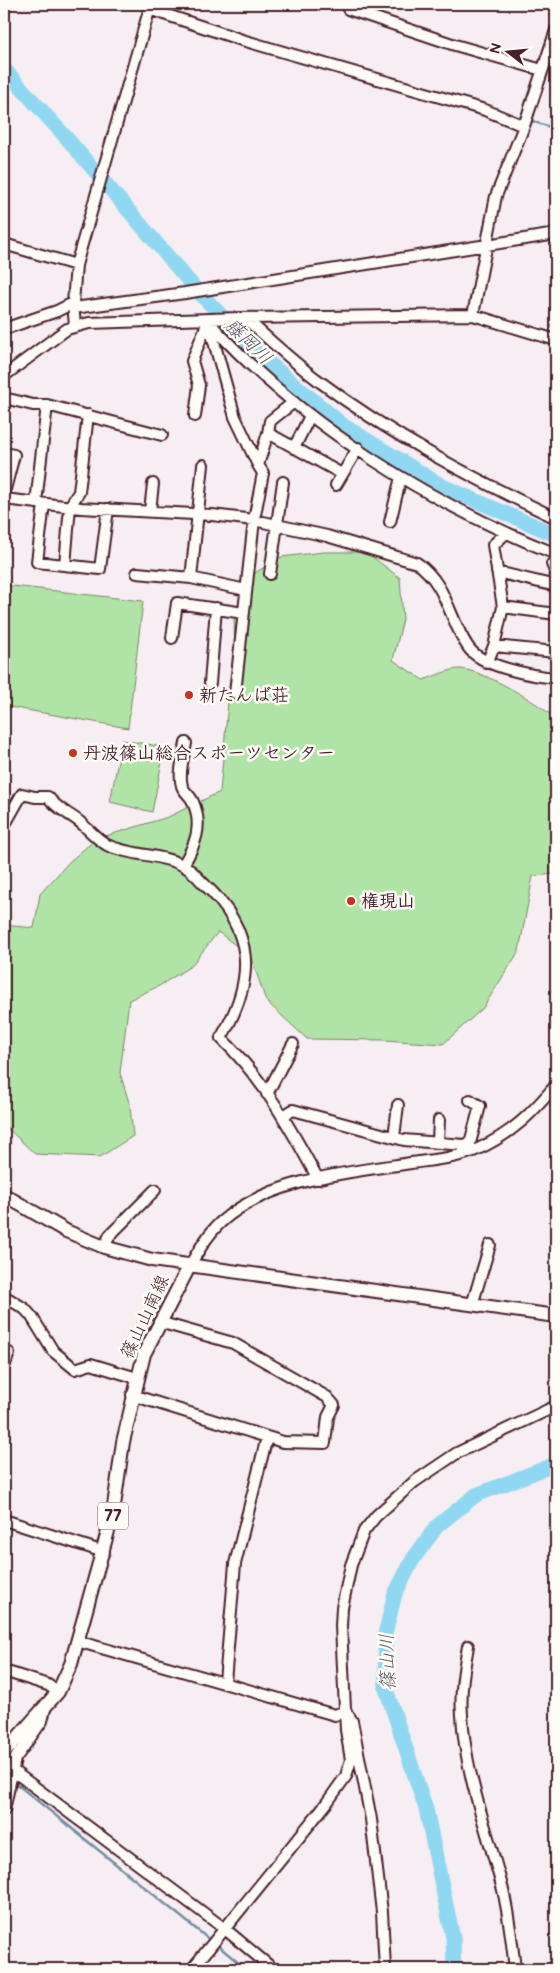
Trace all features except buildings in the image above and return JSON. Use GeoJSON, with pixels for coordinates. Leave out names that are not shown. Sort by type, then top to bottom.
{"type":"FeatureCollection","features":[{"type":"Feature","properties":{"kind":"main road"},"geometry":{"type":"LineString","coordinates":[[4,1195],[66,1231],[104,1248],[152,1260],[190,1265]]}},
{"type":"Feature","properties":{"kind":"main road","name":"篠山山南線"},"geometry":{"type":"LineString","coordinates":[[4,1754],[58,1692],[71,1664],[104,1552],[113,1513],[132,1395],[144,1354],[190,1265],[556,1316]]}},
{"type":"Feature","properties":{"kind":"street"},"geometry":{"type":"LineString","coordinates":[[75,326],[76,265],[94,196],[150,6],[242,40],[485,110],[524,126]]}},
{"type":"Feature","properties":{"kind":"street"},"geometry":{"type":"LineString","coordinates":[[348,9],[455,45],[542,70]]}},
{"type":"Feature","properties":{"kind":"street"},"geometry":{"type":"LineString","coordinates":[[473,314],[496,196],[524,126],[542,70],[554,46],[556,30]]}},
{"type":"Feature","properties":{"kind":"street"},"geometry":{"type":"LineString","coordinates":[[4,330],[74,306],[185,293],[216,286],[556,234]]}},
{"type":"Feature","properties":{"kind":"street"},"geometry":{"type":"LineString","coordinates":[[4,244],[76,265]]}},
{"type":"Feature","properties":{"kind":"street"},"geometry":{"type":"LineString","coordinates":[[4,376],[26,357],[67,329],[89,323],[473,314],[556,340]]}},
{"type":"Feature","properties":{"kind":"street"},"geometry":{"type":"LineString","coordinates":[[243,318],[318,380],[376,420],[489,486],[556,518]]}},
{"type":"Feature","properties":{"kind":"street"},"geometry":{"type":"LineString","coordinates":[[211,321],[235,351],[310,416],[401,477],[506,533],[556,554]]}},
{"type":"Feature","properties":{"kind":"street"},"geometry":{"type":"LineString","coordinates":[[196,416],[199,385],[192,361],[211,321]]}},
{"type":"Feature","properties":{"kind":"street"},"geometry":{"type":"LineString","coordinates":[[211,321],[235,417],[263,473],[254,520],[235,693]]}},
{"type":"Feature","properties":{"kind":"street"},"geometry":{"type":"LineString","coordinates":[[4,398],[47,405],[162,435]]}},
{"type":"Feature","properties":{"kind":"street"},"geometry":{"type":"LineString","coordinates":[[258,465],[270,422],[294,402]]}},
{"type":"Feature","properties":{"kind":"street"},"geometry":{"type":"LineString","coordinates":[[47,405],[37,562],[100,569],[108,509]]}},
{"type":"Feature","properties":{"kind":"street"},"geometry":{"type":"LineString","coordinates":[[66,565],[70,506],[79,492],[88,415]]}},
{"type":"Feature","properties":{"kind":"street"},"geometry":{"type":"LineString","coordinates":[[294,448],[310,416]]}},
{"type":"Feature","properties":{"kind":"street"},"geometry":{"type":"LineString","coordinates":[[268,433],[342,474]]}},
{"type":"Feature","properties":{"kind":"street"},"geometry":{"type":"LineString","coordinates":[[336,485],[358,448]]}},
{"type":"Feature","properties":{"kind":"street"},"geometry":{"type":"LineString","coordinates":[[4,454],[14,455],[4,493]]}},
{"type":"Feature","properties":{"kind":"street"},"geometry":{"type":"LineString","coordinates":[[191,578],[203,466]]}},
{"type":"Feature","properties":{"kind":"street"},"geometry":{"type":"LineString","coordinates":[[390,522],[401,477]]}},
{"type":"Feature","properties":{"kind":"street"},"geometry":{"type":"LineString","coordinates":[[270,574],[283,482]]}},
{"type":"Feature","properties":{"kind":"street"},"geometry":{"type":"LineString","coordinates":[[150,511],[153,484]]}},
{"type":"Feature","properties":{"kind":"street"},"geometry":{"type":"LineString","coordinates":[[4,499],[254,520],[327,536],[417,563],[430,572],[444,594],[468,649],[488,662],[541,677],[556,678]]}},
{"type":"Feature","properties":{"kind":"street"},"geometry":{"type":"LineString","coordinates":[[488,662],[494,646],[503,607],[493,545],[506,533]]}},
{"type":"Feature","properties":{"kind":"street"},"geometry":{"type":"LineString","coordinates":[[552,564],[556,574]]}},
{"type":"Feature","properties":{"kind":"street"},"geometry":{"type":"LineString","coordinates":[[497,572],[556,586]]}},
{"type":"Feature","properties":{"kind":"street"},"geometry":{"type":"LineString","coordinates":[[137,574],[191,578],[246,590]]}},
{"type":"Feature","properties":{"kind":"street"},"geometry":{"type":"LineString","coordinates":[[172,638],[177,603],[244,613]]}},
{"type":"Feature","properties":{"kind":"street"},"geometry":{"type":"LineString","coordinates":[[503,607],[556,614]]}},
{"type":"Feature","properties":{"kind":"street"},"geometry":{"type":"LineString","coordinates":[[210,683],[216,608]]}},
{"type":"Feature","properties":{"kind":"street"},"geometry":{"type":"LineString","coordinates":[[494,646],[556,652]]}},
{"type":"Feature","properties":{"kind":"street"},"geometry":{"type":"LineString","coordinates":[[184,865],[192,850],[200,827],[193,802],[182,786],[182,763],[186,743]]}},
{"type":"Feature","properties":{"kind":"street"},"geometry":{"type":"LineString","coordinates":[[4,826],[22,794],[48,797],[56,808],[78,821],[108,845],[184,865],[228,908],[237,927],[246,955],[246,975],[240,996],[221,1038],[240,1055],[284,1116],[318,1179]]}},
{"type":"Feature","properties":{"kind":"street"},"geometry":{"type":"LineString","coordinates":[[267,1094],[293,1044]]}},
{"type":"Feature","properties":{"kind":"street"},"geometry":{"type":"LineString","coordinates":[[284,1116],[293,1110],[404,1140],[438,1142],[476,1150],[504,1136],[528,1118],[556,1084]]}},
{"type":"Feature","properties":{"kind":"street"},"geometry":{"type":"LineString","coordinates":[[190,1265],[210,1234],[221,1222],[234,1212],[263,1196],[294,1183],[464,1149],[470,1143],[480,1106],[470,1100]]}},
{"type":"Feature","properties":{"kind":"street"},"geometry":{"type":"LineString","coordinates":[[394,1137],[398,1105]]}},
{"type":"Feature","properties":{"kind":"street"},"geometry":{"type":"LineString","coordinates":[[438,1142],[439,1120]]}},
{"type":"Feature","properties":{"kind":"street"},"geometry":{"type":"LineString","coordinates":[[104,1248],[110,1235],[155,1190]]}},
{"type":"Feature","properties":{"kind":"street"},"geometry":{"type":"LineString","coordinates":[[472,1304],[490,1245]]}},
{"type":"Feature","properties":{"kind":"street"},"geometry":{"type":"LineString","coordinates":[[4,1296],[24,1309],[32,1317],[53,1351],[75,1369],[91,1364],[137,1378]]}},
{"type":"Feature","properties":{"kind":"street"},"geometry":{"type":"LineString","coordinates":[[132,1395],[283,1442],[325,1443],[328,1417],[334,1405],[311,1388],[233,1343],[159,1322]]}},
{"type":"Feature","properties":{"kind":"street"},"geometry":{"type":"LineString","coordinates":[[4,1351],[9,1353],[4,1368]]}},
{"type":"Feature","properties":{"kind":"street"},"geometry":{"type":"LineString","coordinates":[[194,1967],[326,1804],[346,1776],[351,1760],[346,1711],[341,1626],[342,1608],[351,1565],[364,1531],[376,1516],[414,1482],[457,1452],[556,1406]]}},
{"type":"Feature","properties":{"kind":"street"},"geometry":{"type":"LineString","coordinates":[[225,1682],[236,1564],[268,1437]]}},
{"type":"Feature","properties":{"kind":"street"},"geometry":{"type":"LineString","coordinates":[[4,1520],[104,1552]]}},
{"type":"Feature","properties":{"kind":"street"},"geometry":{"type":"LineString","coordinates":[[77,1641],[335,1715],[346,1711]]}},
{"type":"Feature","properties":{"kind":"street"},"geometry":{"type":"LineString","coordinates":[[468,1646],[462,1679],[462,1716],[469,1771],[503,1891],[511,1929],[515,1969]]}},
{"type":"Feature","properties":{"kind":"street"},"geometry":{"type":"LineString","coordinates":[[4,1671],[48,1685],[58,1692]]}},
{"type":"Feature","properties":{"kind":"street"},"geometry":{"type":"LineString","coordinates":[[4,1810],[10,1776],[16,1759],[42,1721],[45,1709]]}},
{"type":"Feature","properties":{"kind":"street"},"geometry":{"type":"LineString","coordinates":[[346,1711],[352,1721],[371,1819],[382,1912],[385,1969]]}},
{"type":"Feature","properties":{"kind":"street"},"geometry":{"type":"LineString","coordinates":[[10,1776],[224,1929],[273,1969]]}},
{"type":"Feature","properties":{"kind":"green space"},"geometry":{"type":"Polygon","coordinates":[[[324,552],[366,552],[400,578],[403,619],[393,660],[423,680],[456,669],[482,675],[524,696],[556,719],[556,874],[533,876],[519,951],[483,1008],[443,1044],[384,1040],[307,1039],[266,1001],[251,957],[218,932],[191,966],[159,986],[129,1000],[120,1073],[130,1106],[133,1136],[100,1157],[35,1154],[4,1125],[4,925],[34,928],[40,894],[70,861],[96,839],[168,817],[220,792],[230,680],[235,656],[234,618],[250,576],[281,557],[324,552]]]}},
{"type":"Feature","properties":{"kind":"green space"},"geometry":{"type":"Polygon","coordinates":[[[4,585],[143,601],[128,728],[4,706],[4,585]]]}},
{"type":"Feature","properties":{"kind":"green space"},"geometry":{"type":"Polygon","coordinates":[[[122,740],[165,747],[152,812],[110,802],[122,740]]]}},
{"type":"Feature","properties":{"kind":"waterway","name":"藤岡川"},"geometry":{"type":"LineString","coordinates":[[4,69],[64,135],[194,287],[257,353],[344,426],[442,486],[556,535]]}},
{"type":"Feature","properties":{"kind":"waterway"},"geometry":{"type":"LineString","coordinates":[[532,121],[556,129]]}},
{"type":"Feature","properties":{"kind":"waterway","name":"篠山川"},"geometry":{"type":"LineString","coordinates":[[454,1969],[453,1938],[426,1809],[386,1689],[385,1634],[395,1594],[413,1559],[437,1526],[476,1495],[556,1464]]}},
{"type":"Feature","properties":{"kind":"waterway"},"geometry":{"type":"LineString","coordinates":[[13,1781],[211,1941]]}},
{"type":"Feature","properties":{"kind":"waterway"},"geometry":{"type":"LineString","coordinates":[[216,1944],[246,1969]]}},
{"type":"Feature","properties":{"kind":"place","name":"新たんば荘"},"geometry":{"type":"Point","coordinates":[189,695]}},
{"type":"Feature","properties":{"kind":"place","name":"丹波篠山総合スポーツセンター"},"geometry":{"type":"Point","coordinates":[73,753]}},
{"type":"Feature","properties":{"kind":"place","name":"権現山"},"geometry":{"type":"Point","coordinates":[351,901]}}]}
